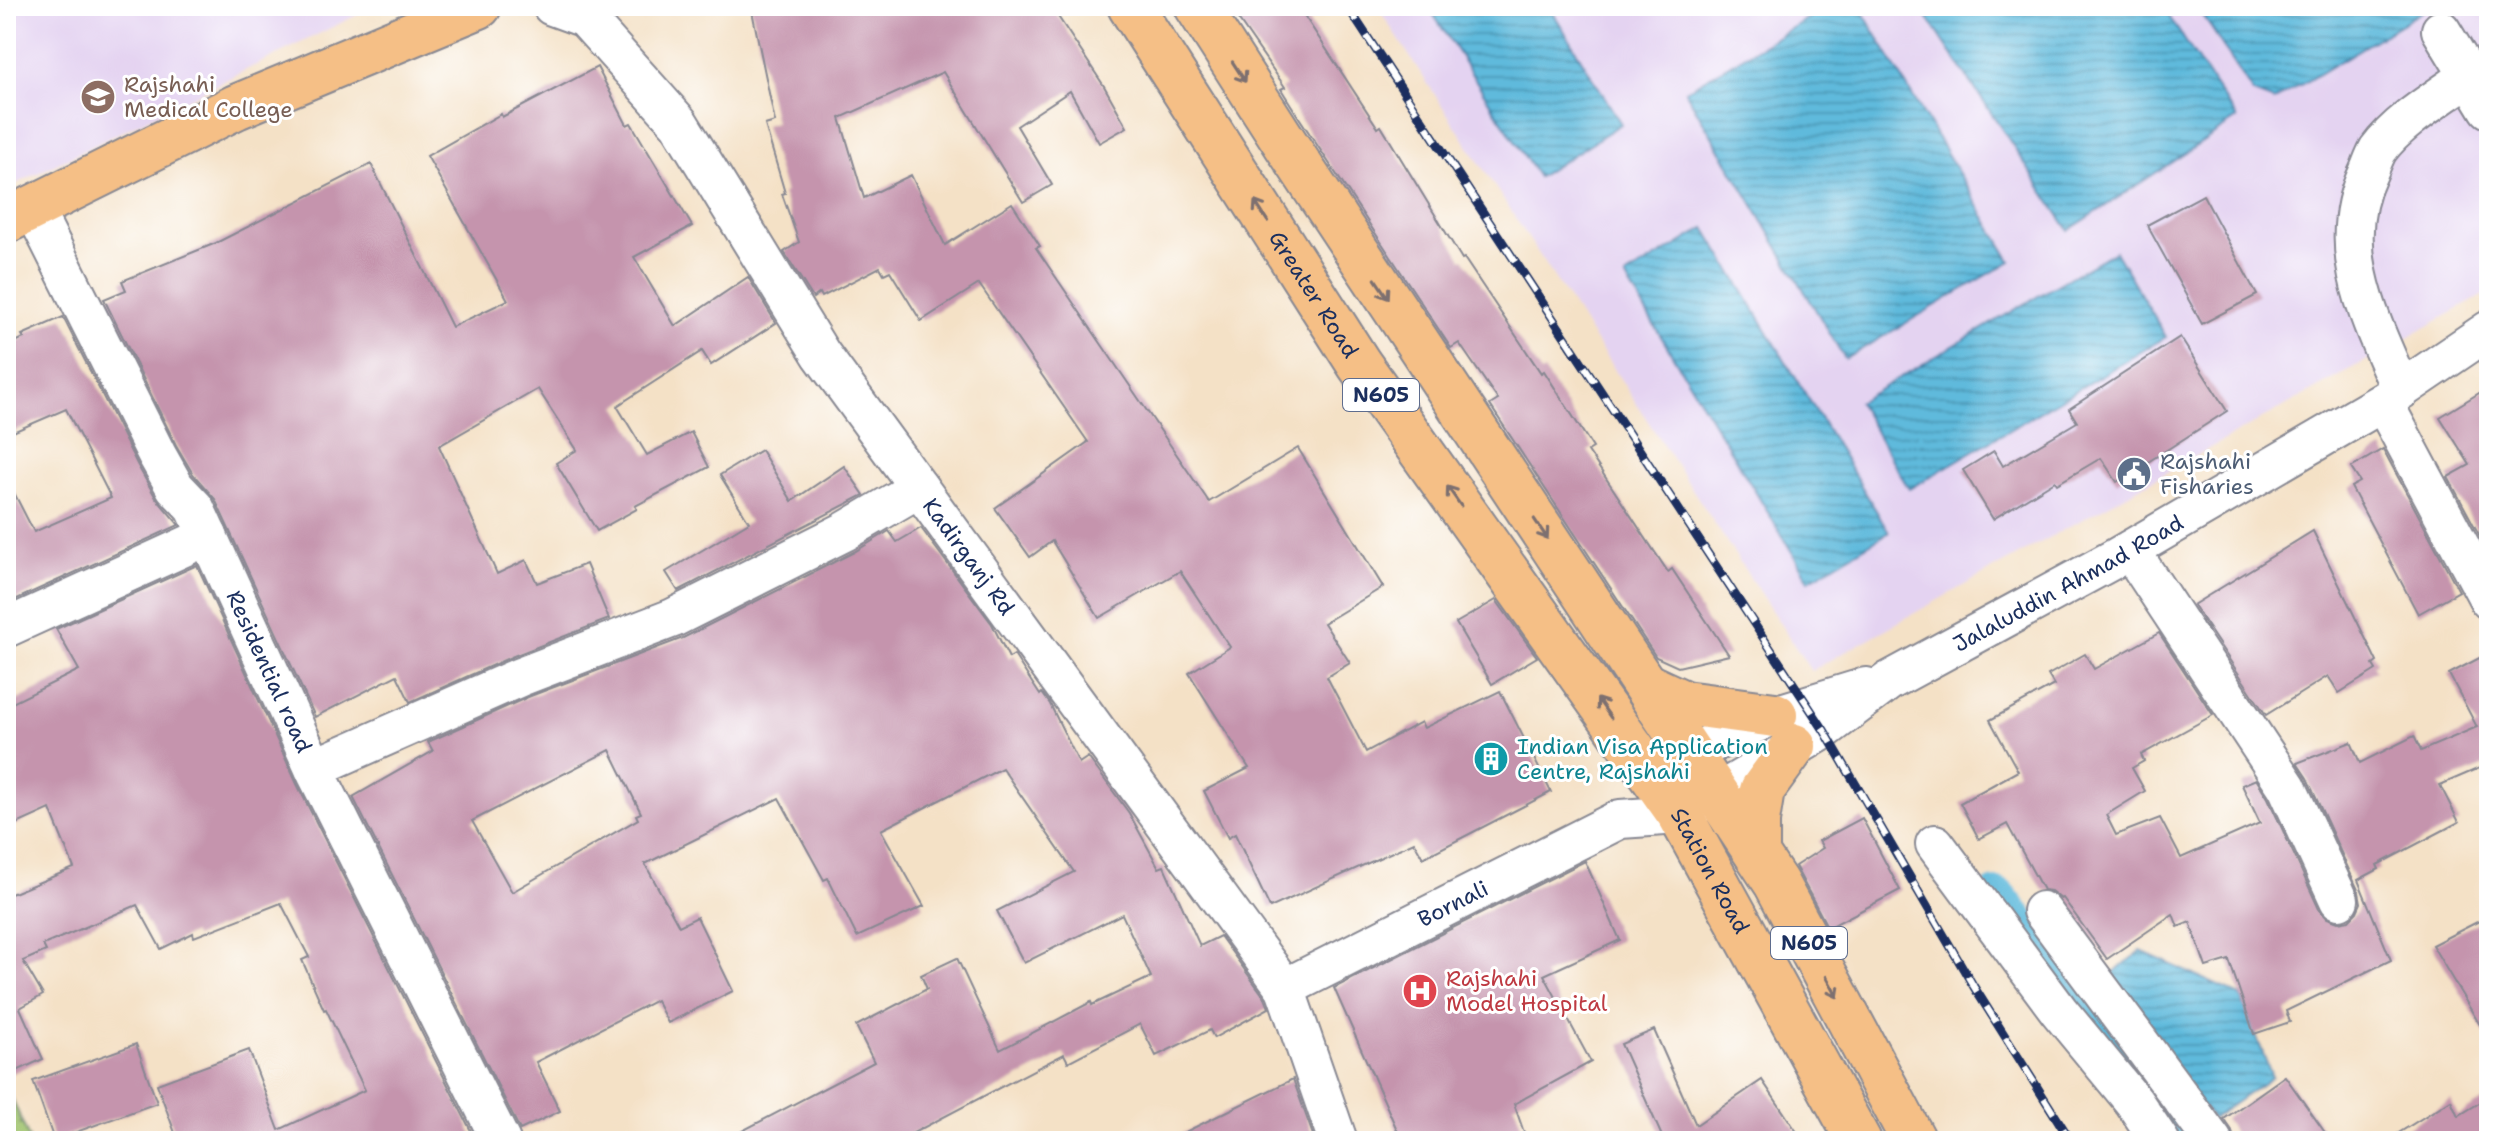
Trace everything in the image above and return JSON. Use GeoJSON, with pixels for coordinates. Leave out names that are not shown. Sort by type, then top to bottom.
{"type":"FeatureCollection","features":[{"type":"Feature","properties":{"kind":"main road"},"geometry":{"type":"LineString","coordinates":[[19,214],[236,107],[479,6]]}},
{"type":"Feature","properties":{"kind":"main road","name":"Greater Road"},"geometry":{"type":"LineString","coordinates":[[1130,6],[1359,364],[1650,771]]}},
{"type":"Feature","properties":{"kind":"main road","name":"N605"},"geometry":{"type":"LineString","coordinates":[[1197,6],[1690,753]]}},
{"type":"Feature","properties":{"kind":"main road"},"geometry":{"type":"LineString","coordinates":[[1645,685],[1684,703],[1785,731],[1762,790],[1757,821],[1757,854]]}},
{"type":"Feature","properties":{"kind":"main road","name":"Station Road"},"geometry":{"type":"LineString","coordinates":[[1690,753],[1784,897],[1914,1141]]}},
{"type":"Feature","properties":{"kind":"main road","name":"Station Road"},"geometry":{"type":"LineString","coordinates":[[1650,771],[1680,815],[1859,1141]]}},
{"type":"Feature","properties":{"kind":"street","name":"Kadirganj Rd"},"geometry":{"type":"LineString","coordinates":[[552,6],[585,18],[679,123],[821,354],[1285,988],[1338,1141]]}},
{"type":"Feature","properties":{"kind":"street"},"geometry":{"type":"LineString","coordinates":[[2441,30],[2489,109]]}},
{"type":"Feature","properties":{"kind":"street"},"geometry":{"type":"LineString","coordinates":[[2469,76],[2410,119],[2378,150],[2357,195],[2352,238],[2357,277],[2392,396],[2489,600]]}},
{"type":"Feature","properties":{"kind":"street","name":"Residential road"},"geometry":{"type":"LineString","coordinates":[[19,214],[175,487],[195,508],[314,768],[501,1141]]}},
{"type":"Feature","properties":{"kind":"street","name":"Jalaluddin Ahmad Road"},"geometry":{"type":"LineString","coordinates":[[1690,753],[1785,731],[1889,681],[2130,550],[2392,396],[2489,330]]}},
{"type":"Feature","properties":{"kind":"street"},"geometry":{"type":"LineString","coordinates":[[314,768],[520,677],[673,618],[844,532],[919,488]]}},
{"type":"Feature","properties":{"kind":"street"},"geometry":{"type":"LineString","coordinates":[[6,628],[208,536]]}},
{"type":"Feature","properties":{"kind":"street"},"geometry":{"type":"LineString","coordinates":[[2130,550],[2287,787],[2339,900]]}},
{"type":"Feature","properties":{"kind":"street","name":"Jalaluddin Ahmad Road"},"geometry":{"type":"LineString","coordinates":[[1680,815],[1718,793],[1785,731]]}},
{"type":"Feature","properties":{"kind":"street"},"geometry":{"type":"LineString","coordinates":[[1620,819],[1650,771],[1690,753]]}},
{"type":"Feature","properties":{"kind":"street","name":"Bornali"},"geometry":{"type":"LineString","coordinates":[[1285,988],[1620,819],[1680,815]]}},
{"type":"Feature","properties":{"kind":"street"},"geometry":{"type":"LineString","coordinates":[[1935,844],[2059,1011],[2134,1102],[2160,1141]]}},
{"type":"Feature","properties":{"kind":"street"},"geometry":{"type":"LineString","coordinates":[[2042,911],[2206,1139]]}},
{"type":"Feature","properties":{"kind":"shaded area","name":"Rajshahi Medical College"},"geometry":{"type":"Polygon","coordinates":[[[6,6],[375,6],[6,189],[6,6]]]}},
{"type":"Feature","properties":{"kind":"shaded area"},"geometry":{"type":"Polygon","coordinates":[[[1377,6],[2489,6],[2489,292],[1811,671],[1377,6]]]}},
{"type":"Feature","properties":{"kind":"green space"},"geometry":{"type":"Polygon","coordinates":[[[11,1096],[30,1141],[6,1141],[6,1098],[11,1096]]]}},
{"type":"Feature","properties":{"kind":"water"},"geometry":{"type":"Polygon","coordinates":[[[1428,6],[1549,6],[1621,124],[1538,177],[1428,6]]]}},
{"type":"Feature","properties":{"kind":"water"},"geometry":{"type":"Polygon","coordinates":[[[1829,6],[1859,6],[2011,261],[1845,359],[1685,91],[1829,6]]]}},
{"type":"Feature","properties":{"kind":"water"},"geometry":{"type":"Polygon","coordinates":[[[1920,6],[2162,6],[2237,119],[2069,230],[1920,6]]]}},
{"type":"Feature","properties":{"kind":"water"},"geometry":{"type":"Polygon","coordinates":[[[2197,6],[2431,6],[2274,101],[2253,93],[2197,6]]]}},
{"type":"Feature","properties":{"kind":"water"},"geometry":{"type":"Polygon","coordinates":[[[1705,228],[1889,532],[1809,580],[1625,277],[1705,228]]]}},
{"type":"Feature","properties":{"kind":"water"},"geometry":{"type":"Polygon","coordinates":[[[2115,251],[2166,337],[1909,489],[1858,402],[2115,251]]]}},
{"type":"Feature","properties":{"kind":"water"},"geometry":{"type":"Polygon","coordinates":[[[2141,951],[2241,996],[2272,1077],[2212,1119],[2105,980],[2141,951]]]}},
{"type":"Feature","properties":{"kind":"building"},"geometry":{"type":"Polygon","coordinates":[[[751,6],[1051,6],[1127,127],[1099,143],[1070,91],[1017,126],[1052,185],[1023,202],[943,72],[840,118],[864,198],[911,175],[945,245],[1012,203],[1040,246],[1036,248],[1209,502],[1298,448],[1383,587],[1324,623],[1350,663],[1327,677],[1366,752],[1421,722],[1424,728],[1500,691],[1551,792],[1423,858],[1414,842],[1270,908],[1235,834],[1228,838],[1204,791],[1249,768],[1189,673],[1230,647],[1180,571],[1099,618],[1052,541],[1030,557],[995,508],[1088,442],[979,284],[921,321],[890,271],[884,274],[880,267],[822,297],[820,293],[813,298],[784,252],[799,242],[782,194],[785,193],[765,125],[775,122],[751,6]]]}},
{"type":"Feature","properties":{"kind":"building"},"geometry":{"type":"Polygon","coordinates":[[[1229,6],[1298,6],[1378,128],[1381,126],[1462,259],[1541,373],[1544,371],[1593,448],[1588,451],[1668,572],[1672,569],[1729,655],[1678,667],[1656,657],[1490,405],[1498,400],[1459,343],[1451,348],[1298,116],[1281,89],[1285,87],[1229,6]]]}},
{"type":"Feature","properties":{"kind":"building"},"geometry":{"type":"Polygon","coordinates":[[[597,67],[627,125],[631,123],[692,226],[634,257],[675,326],[748,277],[776,323],[711,365],[702,351],[617,406],[647,455],[691,432],[709,467],[635,506],[637,509],[597,531],[556,463],[577,450],[538,389],[439,446],[497,574],[526,560],[537,583],[586,564],[609,619],[511,657],[410,702],[397,675],[315,717],[215,499],[193,474],[176,445],[104,299],[126,290],[122,281],[216,243],[371,164],[452,327],[508,300],[427,156],[501,114],[502,117],[597,67]]]}},
{"type":"Feature","properties":{"kind":"building"},"geometry":{"type":"Polygon","coordinates":[[[2203,195],[2257,295],[2202,324],[2147,225],[2203,195]]]}},
{"type":"Feature","properties":{"kind":"building"},"geometry":{"type":"Polygon","coordinates":[[[63,317],[138,466],[156,498],[179,525],[6,604],[6,477],[34,532],[111,498],[66,409],[6,435],[6,346],[24,338],[22,335],[63,317]]]}},
{"type":"Feature","properties":{"kind":"building"},"geometry":{"type":"Polygon","coordinates":[[[2180,337],[2227,411],[2117,482],[2101,458],[2057,484],[2055,481],[1993,519],[1963,470],[1994,451],[2003,466],[2077,422],[2069,409],[2180,337]]]}},
{"type":"Feature","properties":{"kind":"building"},"geometry":{"type":"Polygon","coordinates":[[[2489,387],[2489,553],[2448,477],[2470,465],[2440,417],[2489,387]]]}},
{"type":"Feature","properties":{"kind":"building"},"geometry":{"type":"Polygon","coordinates":[[[2383,449],[2459,591],[2418,614],[2351,487],[2360,482],[2351,468],[2383,449]]]}},
{"type":"Feature","properties":{"kind":"building"},"geometry":{"type":"Polygon","coordinates":[[[761,450],[792,501],[844,466],[864,495],[678,591],[666,572],[749,522],[720,475],[761,450]]]}},
{"type":"Feature","properties":{"kind":"building"},"geometry":{"type":"Polygon","coordinates":[[[921,528],[992,624],[1009,658],[1014,655],[1040,695],[1042,693],[1050,704],[1079,763],[1088,757],[1129,813],[1159,868],[1164,866],[1200,946],[1220,936],[1269,1008],[1214,1038],[1210,1030],[1156,1056],[1140,1024],[1068,1062],[1064,1054],[898,1141],[723,1141],[874,1062],[856,1026],[927,989],[921,975],[957,958],[1000,1050],[1091,1002],[1092,1005],[1151,977],[1122,914],[1024,963],[997,911],[1074,872],[1002,768],[881,830],[924,906],[857,937],[828,878],[824,880],[779,798],[645,864],[679,926],[697,917],[733,991],[668,1023],[656,1000],[536,1062],[560,1111],[520,1130],[353,797],[433,751],[428,742],[528,697],[683,638],[854,552],[889,531],[897,542],[921,528]],[[610,750],[472,821],[512,892],[638,819],[636,815],[641,813],[610,750]]]}},
{"type":"Feature","properties":{"kind":"building"},"geometry":{"type":"Polygon","coordinates":[[[2313,531],[2377,662],[2373,665],[2376,670],[2339,693],[2328,676],[2266,715],[2193,605],[2313,531]]]}},
{"type":"Feature","properties":{"kind":"building"},"geometry":{"type":"Polygon","coordinates":[[[197,565],[297,784],[476,1141],[178,1141],[157,1084],[249,1050],[279,1130],[365,1090],[324,1010],[302,960],[309,957],[281,903],[194,937],[193,933],[161,949],[137,905],[43,945],[46,951],[23,961],[43,995],[20,1008],[43,1059],[6,1076],[6,896],[74,868],[50,809],[6,829],[6,706],[79,670],[56,629],[197,565]]]}},
{"type":"Feature","properties":{"kind":"building"},"geometry":{"type":"Polygon","coordinates":[[[1496,600],[1537,657],[1492,684],[1456,623],[1496,600]]]}},
{"type":"Feature","properties":{"kind":"building"},"geometry":{"type":"Polygon","coordinates":[[[2159,633],[2213,715],[2141,755],[2144,761],[2132,768],[2145,791],[2106,815],[2116,835],[2160,818],[2181,858],[2260,823],[2242,785],[2256,779],[2268,798],[2319,909],[2327,918],[2338,922],[2349,920],[2357,912],[2361,903],[2359,892],[2307,778],[2297,763],[2351,742],[2360,763],[2414,736],[2421,751],[2477,727],[2449,674],[2489,653],[2489,764],[2440,785],[2459,822],[2377,865],[2379,869],[2358,880],[2391,960],[2286,1011],[2290,1022],[2254,1034],[2229,960],[2206,967],[2190,922],[2178,927],[2173,914],[2107,959],[2063,898],[2043,890],[2007,824],[1979,839],[1960,803],[2018,771],[1990,720],[2054,685],[2048,675],[2085,654],[2094,669],[2159,633]]]}},
{"type":"Feature","properties":{"kind":"building"},"geometry":{"type":"Polygon","coordinates":[[[1862,818],[1900,890],[1828,928],[1795,866],[1823,848],[1819,841],[1862,818]]]}},
{"type":"Feature","properties":{"kind":"building"},"geometry":{"type":"Polygon","coordinates":[[[1585,861],[1620,940],[1544,975],[1591,1062],[1514,1104],[1527,1141],[1402,1141],[1334,988],[1585,861]]]}},
{"type":"Feature","properties":{"kind":"building"},"geometry":{"type":"Polygon","coordinates":[[[2489,916],[2489,1040],[2432,945],[2489,916]]]}},
{"type":"Feature","properties":{"kind":"building"},"geometry":{"type":"Polygon","coordinates":[[[1654,1030],[1696,1125],[1762,1080],[1803,1141],[1664,1141],[1621,1044],[1654,1030]]]}},
{"type":"Feature","properties":{"kind":"building"},"geometry":{"type":"Polygon","coordinates":[[[136,1044],[157,1103],[54,1140],[33,1081],[136,1044]]]}},
{"type":"Feature","properties":{"kind":"building"},"geometry":{"type":"Polygon","coordinates":[[[2285,1076],[2331,1141],[2235,1141],[2224,1119],[2285,1076]]]}},
{"type":"Feature","properties":{"kind":"building"},"geometry":{"type":"Polygon","coordinates":[[[1293,1079],[1315,1141],[1167,1141],[1293,1079]]]}},
{"type":"Feature","properties":{"kind":"building"},"geometry":{"type":"Polygon","coordinates":[[[2489,1097],[2489,1141],[2386,1141],[2451,1100],[2458,1116],[2489,1097]]]}},
{"type":"Feature","properties":{"kind":"waterway"},"geometry":{"type":"LineString","coordinates":[[1997,899],[2148,1086],[2187,1141]]}},
{"type":"Feature","properties":{"kind":"railway"},"geometry":{"type":"LineString","coordinates":[[1347,6],[1824,730],[1974,987],[2071,1141]]}},
{"type":"Feature","properties":{"kind":"place","name":"Rajshahi Medical College"},"geometry":{"type":"Point","coordinates":[98,97]}},
{"type":"Feature","properties":{"kind":"place","name":"Rajshahi Fisharies"},"geometry":{"type":"Point","coordinates":[2134,474]}},
{"type":"Feature","properties":{"kind":"place","name":"Indian Visa Application Centre, Rajshahi"},"geometry":{"type":"Point","coordinates":[1491,759]}},
{"type":"Feature","properties":{"kind":"place","name":"Rajshahi Model Hospital"},"geometry":{"type":"Point","coordinates":[1420,991]}}]}
